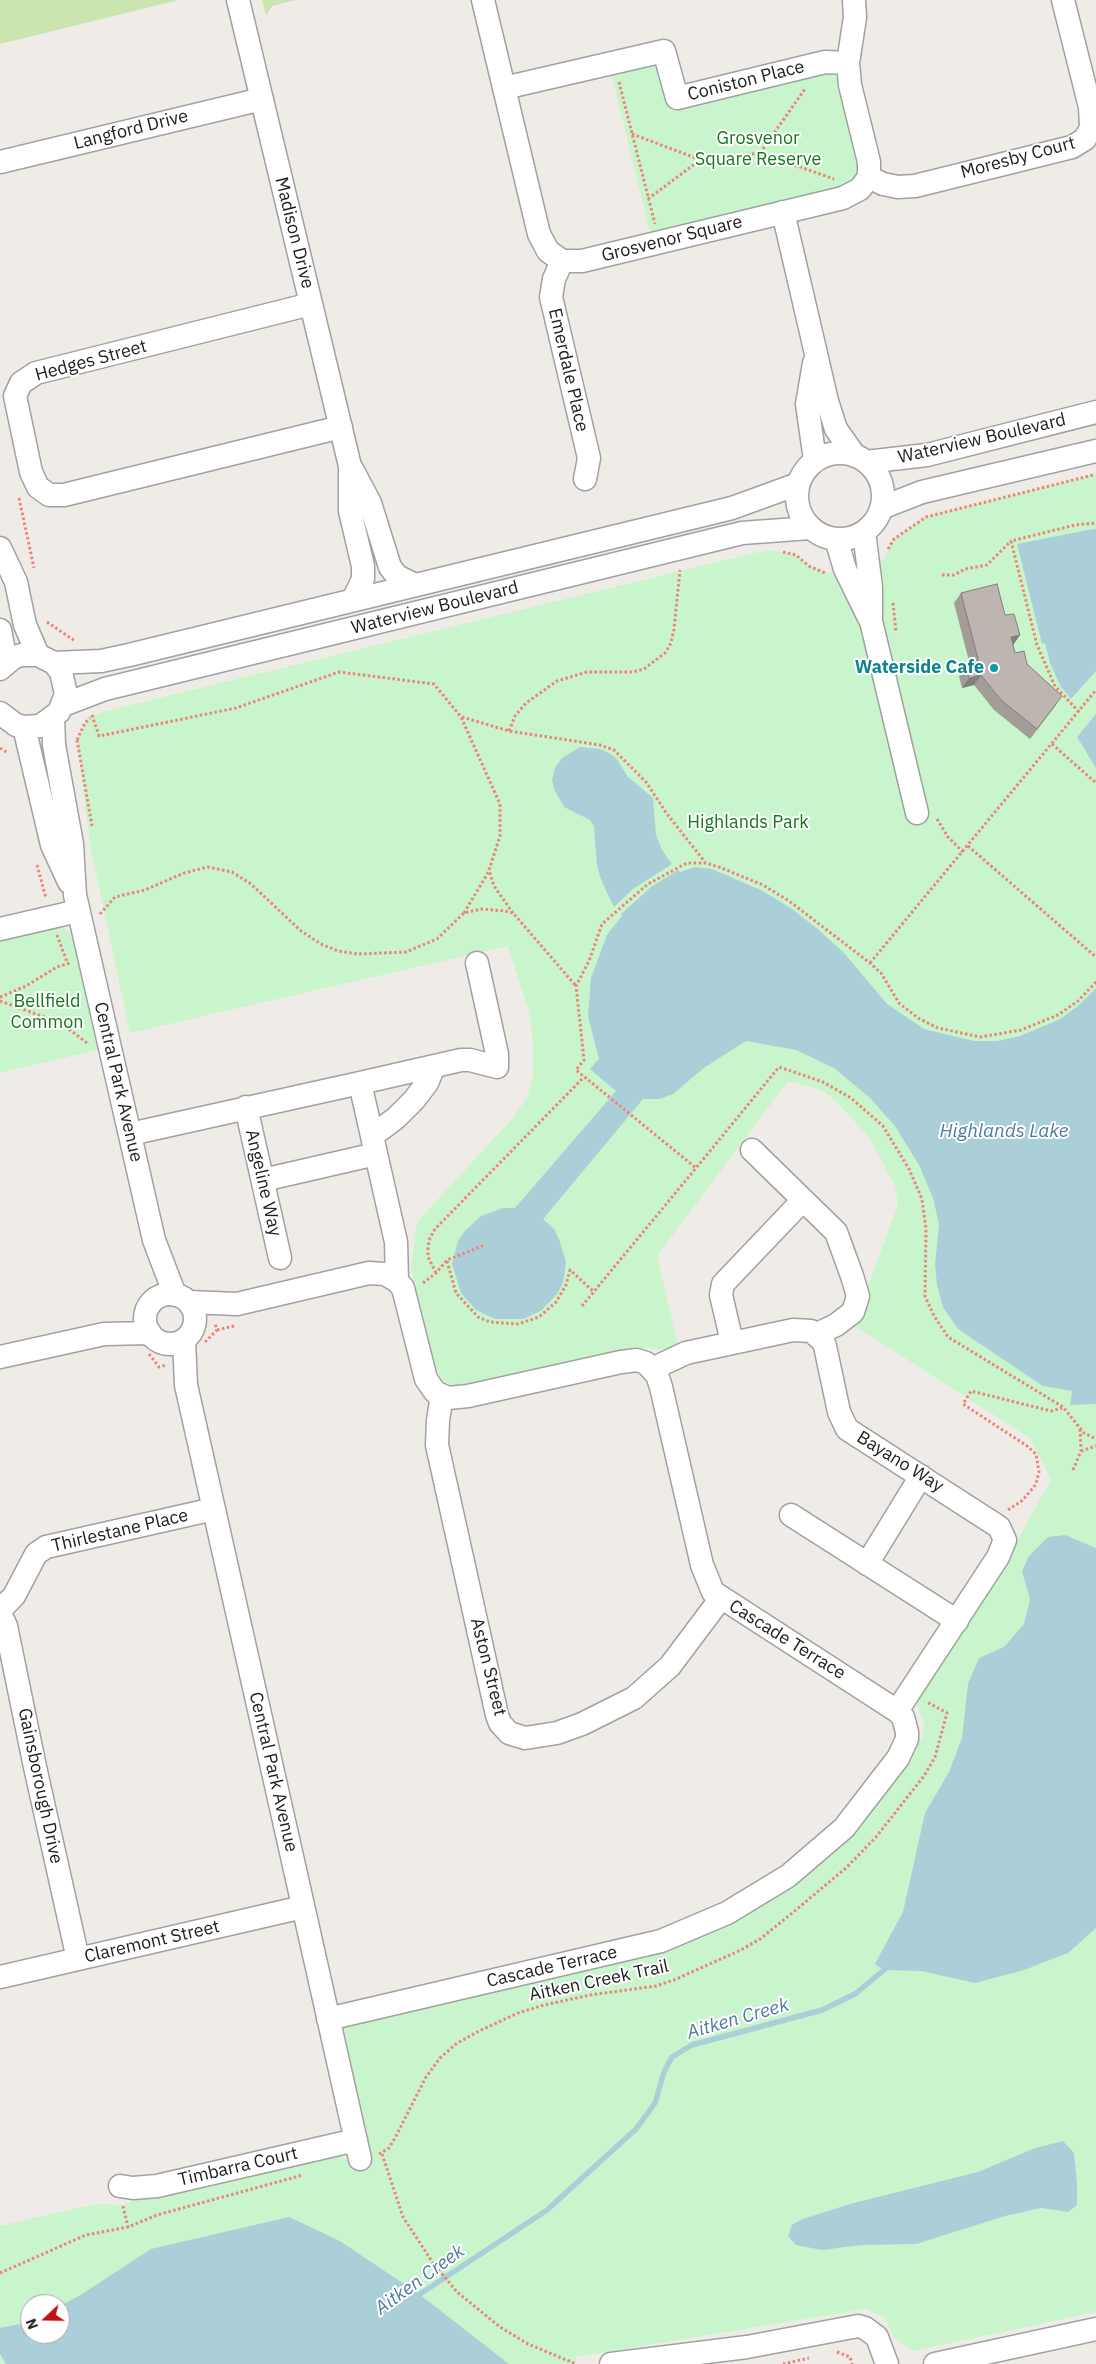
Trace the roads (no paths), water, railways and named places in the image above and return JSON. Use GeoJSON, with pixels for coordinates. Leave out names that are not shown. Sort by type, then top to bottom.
{"type":"FeatureCollection","features":[{"type":"Feature","properties":{"kind":"street","name":"Madison Drive"},"geometry":{"type":"LineString","coordinates":[[238,0],[350,466],[350,511],[363,566],[363,579],[353,600]]}},
{"type":"Feature","properties":{"kind":"street"},"geometry":{"type":"LineString","coordinates":[[482,0],[539,234],[548,251],[562,261]]}},
{"type":"Feature","properties":{"kind":"street"},"geometry":{"type":"LineString","coordinates":[[854,0],[855,17],[848,63],[850,85],[869,162],[864,183]]}},
{"type":"Feature","properties":{"kind":"street","name":"Moresby Court"},"geometry":{"type":"LineString","coordinates":[[864,183],[898,187],[915,186],[1072,147],[1084,140],[1091,128],[1090,107],[1063,0]]}},
{"type":"Feature","properties":{"kind":"street","name":"Coniston Place"},"geometry":{"type":"LineString","coordinates":[[504,88],[664,51],[677,98],[825,62],[848,63]]}},
{"type":"Feature","properties":{"kind":"street","name":"Langford Drive"},"geometry":{"type":"LineString","coordinates":[[0,162],[262,98]]}},
{"type":"Feature","properties":{"kind":"street","name":"Grosvenor Square"},"geometry":{"type":"LineString","coordinates":[[562,261],[582,261],[842,198],[864,183]]}},
{"type":"Feature","properties":{"kind":"street"},"geometry":{"type":"LineString","coordinates":[[783,212],[836,429],[881,482],[881,508],[875,521],[864,532],[851,538],[836,539],[822,536],[810,528],[798,508],[798,484],[802,475],[815,460],[834,454],[861,459]]}},
{"type":"Feature","properties":{"kind":"street","name":"Emerdale Place"},"geometry":{"type":"LineString","coordinates":[[562,261],[554,279],[551,297],[589,458],[585,479]]}},
{"type":"Feature","properties":{"kind":"street","name":"Hedges Street"},"geometry":{"type":"LineString","coordinates":[[311,304],[36,373],[21,383],[14,396],[31,472],[38,487],[49,495],[64,496],[341,427]]}},
{"type":"Feature","properties":{"kind":"street"},"geometry":{"type":"LineString","coordinates":[[815,460],[807,404],[816,350]]}},
{"type":"Feature","properties":{"kind":"street","name":"Waterview Boulevard"},"geometry":{"type":"LineString","coordinates":[[861,459],[927,455],[1096,412]]}},
{"type":"Feature","properties":{"kind":"street"},"geometry":{"type":"LineString","coordinates":[[881,508],[922,492],[1096,451]]}},
{"type":"Feature","properties":{"kind":"street","name":"Madison Drive"},"geometry":{"type":"LineString","coordinates":[[350,466],[370,503],[390,567],[397,576],[415,585]]}},
{"type":"Feature","properties":{"kind":"street","name":"Waterview Boulevard"},"geometry":{"type":"LineString","coordinates":[[3,666],[21,655],[80,663],[130,656],[732,508],[798,484]]}},
{"type":"Feature","properties":{"kind":"street","name":"Waterview Boulevard"},"geometry":{"type":"LineString","coordinates":[[24,727],[40,726],[58,712],[88,694],[742,533],[810,528]]}},
{"type":"Feature","properties":{"kind":"street"},"geometry":{"type":"LineString","coordinates":[[864,532],[871,587],[871,621]]}},
{"type":"Feature","properties":{"kind":"street"},"geometry":{"type":"LineString","coordinates":[[836,539],[845,569],[871,621],[917,813]]}},
{"type":"Feature","properties":{"kind":"street"},"geometry":{"type":"LineString","coordinates":[[0,548],[16,582],[25,625],[46,659]]}},
{"type":"Feature","properties":{"kind":"street"},"geometry":{"type":"LineString","coordinates":[[0,630],[3,666]]}},
{"type":"Feature","properties":{"kind":"street","name":"Central Park Avenue"},"geometry":{"type":"LineString","coordinates":[[46,659],[61,672],[65,683],[58,712],[54,745],[72,844],[76,903]]}},
{"type":"Feature","properties":{"kind":"street"},"geometry":{"type":"LineString","coordinates":[[0,714],[16,725],[24,727]]}},
{"type":"Feature","properties":{"kind":"street","name":"Central Park Avenue"},"geometry":{"type":"LineString","coordinates":[[24,727],[52,845],[76,903],[90,957],[154,1240],[165,1326],[186,1385],[358,2149]]}},
{"type":"Feature","properties":{"kind":"street"},"geometry":{"type":"LineString","coordinates":[[0,929],[76,903]]}},
{"type":"Feature","properties":{"kind":"street","name":"Angeline Way"},"geometry":{"type":"LineString","coordinates":[[130,1134],[434,1066],[470,1060],[497,1067],[498,1054],[477,963]]}},
{"type":"Feature","properties":{"kind":"street"},"geometry":{"type":"LineString","coordinates":[[263,1180],[374,1145],[428,1083],[434,1066]]}},
{"type":"Feature","properties":{"kind":"street"},"geometry":{"type":"LineString","coordinates":[[360,1083],[398,1253],[396,1281]]}},
{"type":"Feature","properties":{"kind":"street","name":"Angeline Way"},"geometry":{"type":"LineString","coordinates":[[246,1107],[280,1258]]}},
{"type":"Feature","properties":{"kind":"street"},"geometry":{"type":"LineString","coordinates":[[0,1357],[104,1334],[165,1326],[237,1304],[369,1273],[385,1274],[403,1288],[426,1379],[435,1392],[442,1396],[456,1398],[630,1361],[646,1363],[652,1368],[686,1352],[793,1330],[804,1329],[817,1334],[846,1318],[852,1312],[858,1296],[836,1232],[752,1150]]}},
{"type":"Feature","properties":{"kind":"street"},"geometry":{"type":"LineString","coordinates":[[732,1342],[721,1295],[723,1284],[803,1200]]}},
{"type":"Feature","properties":{"kind":"street","name":"Central Park Avenue"},"geometry":{"type":"LineString","coordinates":[[154,1240],[182,1299],[193,1309],[165,1326]]}},
{"type":"Feature","properties":{"kind":"street"},"geometry":{"type":"LineString","coordinates":[[165,1326],[161,1296],[237,1304]]}},
{"type":"Feature","properties":{"kind":"street","name":"Bayano Way"},"geometry":{"type":"LineString","coordinates":[[817,1334],[825,1346],[843,1424],[852,1432],[994,1522],[1004,1534],[1004,1546],[957,1621]]}},
{"type":"Feature","properties":{"kind":"street","name":"Cascade Terrace"},"geometry":{"type":"LineString","coordinates":[[328,2019],[661,1941],[735,1908],[788,1876],[844,1828],[872,1793],[903,1748],[907,1732],[903,1717],[904,1702],[721,1598],[714,1592],[704,1572],[661,1387],[652,1368]]}},
{"type":"Feature","properties":{"kind":"street","name":"Aston Street"},"geometry":{"type":"LineString","coordinates":[[442,1396],[438,1420],[437,1445],[497,1715],[500,1723],[509,1733],[525,1738],[557,1732],[603,1715],[634,1698],[670,1666],[721,1598]]}},
{"type":"Feature","properties":{"kind":"street"},"geometry":{"type":"LineString","coordinates":[[867,1564],[921,1476]]}},
{"type":"Feature","properties":{"kind":"street","name":"Thirlestane Place"},"geometry":{"type":"LineString","coordinates":[[0,1612],[14,1596],[36,1554],[46,1547],[214,1509]]}},
{"type":"Feature","properties":{"kind":"street"},"geometry":{"type":"LineString","coordinates":[[791,1515],[957,1621],[904,1702]]}},
{"type":"Feature","properties":{"kind":"street","name":"Gainsborough Drive"},"geometry":{"type":"LineString","coordinates":[[0,1612],[6,1626],[78,1959]]}},
{"type":"Feature","properties":{"kind":"street","name":"Claremont Street"},"geometry":{"type":"LineString","coordinates":[[0,1977],[303,1907]]}},
{"type":"Feature","properties":{"kind":"street","name":"Timbarra Court"},"geometry":{"type":"LineString","coordinates":[[120,2186],[133,2188],[157,2186],[358,2149]]}},
{"type":"Feature","properties":{"kind":"street"},"geometry":{"type":"LineString","coordinates":[[611,2364],[747,2347],[849,2327],[865,2328],[877,2336],[887,2364]]}},
{"type":"Feature","properties":{"kind":"street"},"geometry":{"type":"LineString","coordinates":[[934,2364],[1096,2329]]}},
{"type":"Feature","properties":{"kind":"water"},"geometry":{"type":"Polygon","coordinates":[[[1096,529],[1096,671],[1071,699],[1061,687],[1050,663],[1045,643],[1042,644],[1017,544],[1096,529]]]}},
{"type":"Feature","properties":{"kind":"water"},"geometry":{"type":"Polygon","coordinates":[[[1096,714],[1096,768],[1077,737],[1096,714]]]}},
{"type":"Feature","properties":{"kind":"water"},"geometry":{"type":"Polygon","coordinates":[[[580,747],[600,749],[609,753],[616,758],[628,777],[653,798],[656,835],[662,850],[672,864],[633,889],[614,907],[602,882],[597,866],[594,827],[590,820],[564,807],[554,789],[552,779],[555,768],[562,758],[580,747]]]}},
{"type":"Feature","properties":{"kind":"water","name":"Highlands Lake"},"geometry":{"type":"Polygon","coordinates":[[[695,867],[712,869],[733,878],[763,891],[792,909],[844,953],[887,1004],[924,1029],[974,1041],[997,1041],[1020,1036],[1060,1019],[1078,1006],[1096,988],[1096,1404],[1070,1405],[1072,1391],[1043,1386],[958,1329],[943,1307],[937,1285],[935,1265],[939,1224],[933,1198],[919,1165],[895,1126],[870,1098],[834,1068],[796,1050],[746,1041],[705,1067],[673,1094],[659,1099],[643,1099],[543,1219],[554,1229],[566,1262],[563,1283],[557,1294],[542,1310],[524,1319],[495,1319],[476,1310],[461,1293],[452,1264],[458,1241],[464,1232],[481,1216],[503,1208],[515,1208],[616,1091],[590,1069],[599,1059],[588,1016],[591,978],[607,935],[622,916],[621,914],[651,887],[678,870],[680,872],[695,867]]]}},
{"type":"Feature","properties":{"kind":"water"},"geometry":{"type":"Polygon","coordinates":[[[1065,1535],[1096,1548],[1096,1928],[1068,1953],[1024,1970],[975,1983],[921,1971],[884,1970],[875,1964],[903,1912],[925,1813],[949,1772],[962,1738],[968,1684],[979,1658],[1004,1647],[1024,1624],[1030,1599],[1022,1571],[1029,1556],[1048,1537],[1065,1535]]]}},
{"type":"Feature","properties":{"kind":"water"},"geometry":{"type":"Polygon","coordinates":[[[1063,2141],[1074,2153],[1077,2183],[1077,2205],[1068,2212],[1041,2208],[1005,2216],[916,2244],[861,2245],[822,2250],[796,2245],[788,2236],[792,2225],[803,2219],[850,2204],[978,2172],[1035,2148],[1063,2141]]]}},
{"type":"Feature","properties":{"kind":"water"},"geometry":{"type":"Polygon","coordinates":[[[289,2217],[340,2241],[419,2294],[509,2364],[6,2364],[0,2354],[0,2328],[20,2324],[20,2344],[70,2344],[70,2301],[151,2249],[289,2217]]]}},
{"type":"Feature","properties":{"kind":"waterway","name":"Aitken Creek"},"geometry":{"type":"LineString","coordinates":[[414,2298],[547,2210],[636,2129],[655,2103],[664,2072],[672,2057],[692,2045],[822,2010],[855,1994],[890,1965]]}},
{"type":"Feature","properties":{"kind":"place","name":"Waterside Cafe"},"geometry":{"type":"Point","coordinates":[994,668]}},
{"type":"Feature","properties":{"kind":"park label","name":"Grosvenor Square Reserve"},"geometry":{"type":"Point","coordinates":[758,149]}},
{"type":"Feature","properties":{"kind":"park label","name":"Highlands Park"},"geometry":{"type":"Point","coordinates":[748,823]}},
{"type":"Feature","properties":{"kind":"park label","name":"Bellfield Common"},"geometry":{"type":"Point","coordinates":[47,1012]}}]}
